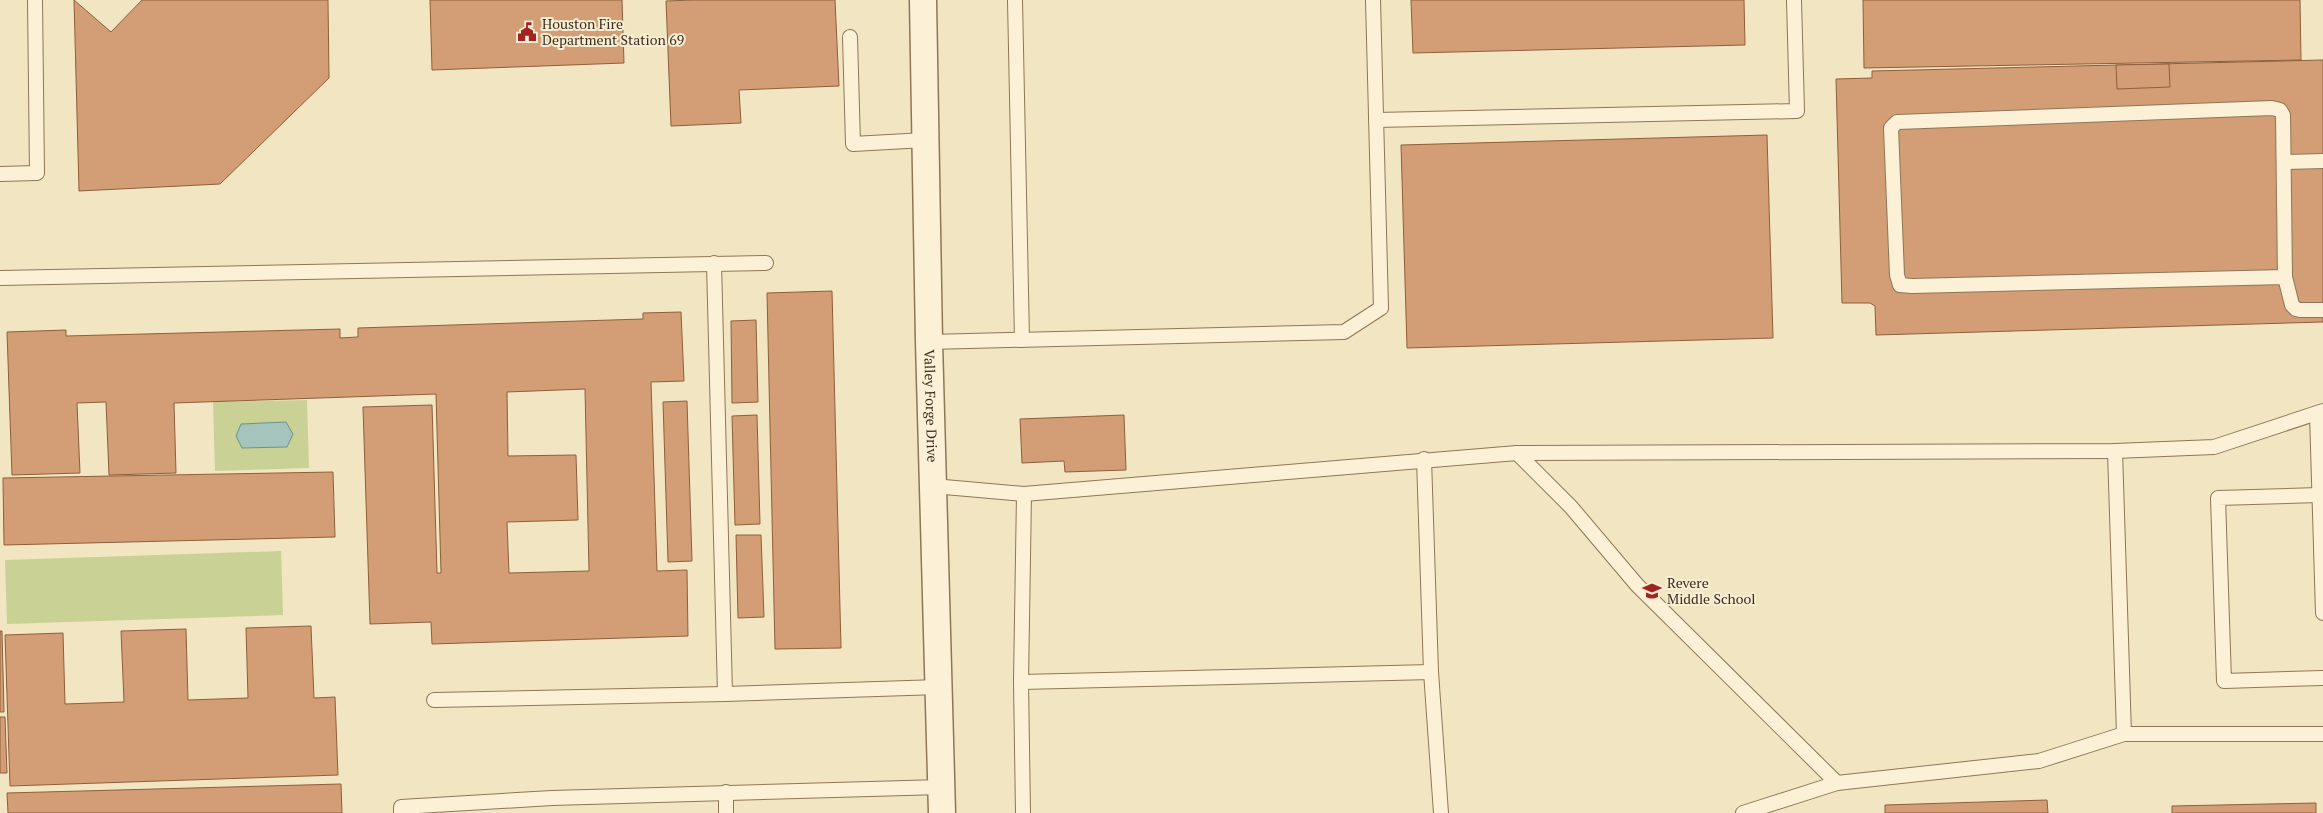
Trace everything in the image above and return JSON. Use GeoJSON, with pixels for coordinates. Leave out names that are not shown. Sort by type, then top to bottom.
{"type":"FeatureCollection","features":[{"type":"Feature","properties":{"kind":"street","name":"Valley Forge Drive"},"geometry":{"type":"LineString","coordinates":[[923,0],[929,342],[942,813]]}},
{"type":"Feature","properties":{"kind":"lane"},"geometry":{"type":"LineString","coordinates":[[0,174],[37,173],[35,0]]}},
{"type":"Feature","properties":{"kind":"lane"},"geometry":{"type":"LineString","coordinates":[[1015,0],[1022,340]]}},
{"type":"Feature","properties":{"kind":"lane"},"geometry":{"type":"LineString","coordinates":[[929,342],[1344,332],[1381,308],[1373,0]]}},
{"type":"Feature","properties":{"kind":"lane"},"geometry":{"type":"LineString","coordinates":[[1376,120],[1797,110],[1794,0]]}},
{"type":"Feature","properties":{"kind":"lane"},"geometry":{"type":"LineString","coordinates":[[850,37],[853,144],[925,140]]}},
{"type":"Feature","properties":{"kind":"lane"},"geometry":{"type":"LineString","coordinates":[[2285,278],[1906,287],[1898,281],[1891,128],[1898,122],[2272,108],[2280,110],[2283,115],[2285,278],[2292,305],[2300,310],[2323,310]]}},
{"type":"Feature","properties":{"kind":"lane"},"geometry":{"type":"LineString","coordinates":[[2284,162],[2323,161]]}},
{"type":"Feature","properties":{"kind":"lane"},"geometry":{"type":"LineString","coordinates":[[714,263],[725,694]]}},
{"type":"Feature","properties":{"kind":"lane"},"geometry":{"type":"LineString","coordinates":[[0,278],[766,263]]}},
{"type":"Feature","properties":{"kind":"lane"},"geometry":{"type":"LineString","coordinates":[[933,486],[1024,494],[1424,459],[1517,453],[2115,451],[2214,447],[2320,412],[2323,613]]}},
{"type":"Feature","properties":{"kind":"lane"},"geometry":{"type":"LineString","coordinates":[[2115,451],[2124,734]]}},
{"type":"Feature","properties":{"kind":"lane"},"geometry":{"type":"LineString","coordinates":[[1517,453],[1571,507],[1637,585],[1837,783]]}},
{"type":"Feature","properties":{"kind":"lane"},"geometry":{"type":"LineString","coordinates":[[1424,459],[1432,672],[1441,813]]}},
{"type":"Feature","properties":{"kind":"lane"},"geometry":{"type":"LineString","coordinates":[[1023,813],[1021,682],[1024,494]]}},
{"type":"Feature","properties":{"kind":"lane"},"geometry":{"type":"LineString","coordinates":[[2320,495],[2218,498],[2224,682],[2323,678]]}},
{"type":"Feature","properties":{"kind":"lane"},"geometry":{"type":"LineString","coordinates":[[1021,682],[1432,672]]}},
{"type":"Feature","properties":{"kind":"lane"},"geometry":{"type":"LineString","coordinates":[[434,700],[939,687]]}},
{"type":"Feature","properties":{"kind":"lane"},"geometry":{"type":"LineString","coordinates":[[1743,813],[1837,783],[2039,761],[2124,734],[2323,734]]}},
{"type":"Feature","properties":{"kind":"lane"},"geometry":{"type":"LineString","coordinates":[[401,813],[400,807],[552,798],[942,786]]}},
{"type":"Feature","properties":{"kind":"lane"},"geometry":{"type":"LineString","coordinates":[[726,792],[726,813]]}},
{"type":"Feature","properties":{"kind":"green space"},"geometry":{"type":"Polygon","coordinates":[[[307,400],[309,468],[215,471],[213,402],[307,400]]]}},
{"type":"Feature","properties":{"kind":"green space"},"geometry":{"type":"Polygon","coordinates":[[[281,551],[283,615],[7,624],[5,560],[281,551]]]}},
{"type":"Feature","properties":{"kind":"water"},"geometry":{"type":"Polygon","coordinates":[[[286,422],[293,434],[287,447],[242,448],[236,436],[241,424],[286,422]]]}},
{"type":"Feature","properties":{"kind":"building"},"geometry":{"type":"Polygon","coordinates":[[[74,0],[111,32],[142,0],[328,0],[329,78],[220,184],[79,191],[74,0]]]}},
{"type":"Feature","properties":{"kind":"building","name":"Houston Fire Department Station 69"},"geometry":{"type":"Polygon","coordinates":[[[430,0],[622,0],[624,63],[432,70],[430,0]]]}},
{"type":"Feature","properties":{"kind":"building"},"geometry":{"type":"Polygon","coordinates":[[[835,0],[839,86],[739,90],[741,123],[671,126],[666,1],[835,0]]]}},
{"type":"Feature","properties":{"kind":"building"},"geometry":{"type":"Polygon","coordinates":[[[1411,0],[1744,0],[1745,45],[1413,53],[1411,0]]]}},
{"type":"Feature","properties":{"kind":"building"},"geometry":{"type":"Polygon","coordinates":[[[1863,0],[2300,0],[2301,60],[1864,68],[1863,0]]]}},
{"type":"Feature","properties":{"kind":"building"},"geometry":{"type":"Polygon","coordinates":[[[2323,60],[2323,322],[1876,335],[1875,306],[1870,303],[1842,303],[1836,79],[1872,78],[1872,71],[2323,60]]]}},
{"type":"Feature","properties":{"kind":"building"},"geometry":{"type":"Polygon","coordinates":[[[2169,64],[2170,87],[2117,89],[2116,65],[2169,64]]]}},
{"type":"Feature","properties":{"kind":"building"},"geometry":{"type":"Polygon","coordinates":[[[1767,135],[1773,338],[1407,348],[1401,145],[1767,135]]]}},
{"type":"Feature","properties":{"kind":"building"},"geometry":{"type":"Polygon","coordinates":[[[832,291],[841,648],[775,649],[767,293],[832,291]]]}},
{"type":"Feature","properties":{"kind":"building"},"geometry":{"type":"Polygon","coordinates":[[[681,312],[684,381],[651,382],[657,571],[687,570],[688,636],[432,644],[431,622],[370,624],[363,407],[432,405],[437,573],[441,573],[436,394],[174,403],[176,473],[109,475],[106,402],[77,403],[80,473],[12,475],[7,332],[66,330],[66,336],[340,329],[340,338],[358,337],[358,328],[643,319],[643,313],[681,312]],[[585,389],[507,392],[508,456],[576,455],[578,520],[507,522],[509,573],[589,571],[585,389]]]}},
{"type":"Feature","properties":{"kind":"building"},"geometry":{"type":"Polygon","coordinates":[[[756,320],[758,402],[732,403],[731,321],[756,320]]]}},
{"type":"Feature","properties":{"kind":"building"},"geometry":{"type":"Polygon","coordinates":[[[687,401],[692,561],[668,562],[663,402],[687,401]]]}},
{"type":"Feature","properties":{"kind":"building"},"geometry":{"type":"Polygon","coordinates":[[[757,415],[760,524],[735,525],[732,416],[757,415]]]}},
{"type":"Feature","properties":{"kind":"building"},"geometry":{"type":"Polygon","coordinates":[[[1124,415],[1126,470],[1065,472],[1064,461],[1022,463],[1020,419],[1124,415]]]}},
{"type":"Feature","properties":{"kind":"building"},"geometry":{"type":"Polygon","coordinates":[[[333,472],[335,537],[4,545],[3,478],[333,472]]]}},
{"type":"Feature","properties":{"kind":"building"},"geometry":{"type":"Polygon","coordinates":[[[736,535],[761,535],[764,617],[738,618],[736,535]]]}},
{"type":"Feature","properties":{"kind":"building"},"geometry":{"type":"Polygon","coordinates":[[[311,626],[314,698],[335,697],[338,775],[10,786],[5,635],[63,633],[65,704],[124,702],[121,631],[186,629],[188,700],[248,698],[246,628],[311,626]]]}},
{"type":"Feature","properties":{"kind":"building"},"geometry":{"type":"Polygon","coordinates":[[[0,631],[2,631],[4,712],[0,712],[0,631]]]}},
{"type":"Feature","properties":{"kind":"building"},"geometry":{"type":"Polygon","coordinates":[[[0,717],[5,717],[7,773],[0,773],[0,717]]]}},
{"type":"Feature","properties":{"kind":"building"},"geometry":{"type":"Polygon","coordinates":[[[341,784],[342,813],[8,813],[7,793],[341,784]]]}},
{"type":"Feature","properties":{"kind":"building"},"geometry":{"type":"Polygon","coordinates":[[[2047,800],[2048,813],[1885,813],[1885,805],[2047,800]]]}},
{"type":"Feature","properties":{"kind":"building"},"geometry":{"type":"Polygon","coordinates":[[[2316,803],[2316,813],[2172,813],[2172,806],[2316,803]]]}},
{"type":"Feature","properties":{"kind":"place","name":"Houston Fire Department Station 69"},"geometry":{"type":"Point","coordinates":[527,32]}},
{"type":"Feature","properties":{"kind":"place","name":"Revere Middle School"},"geometry":{"type":"Point","coordinates":[1652,591]}}]}
